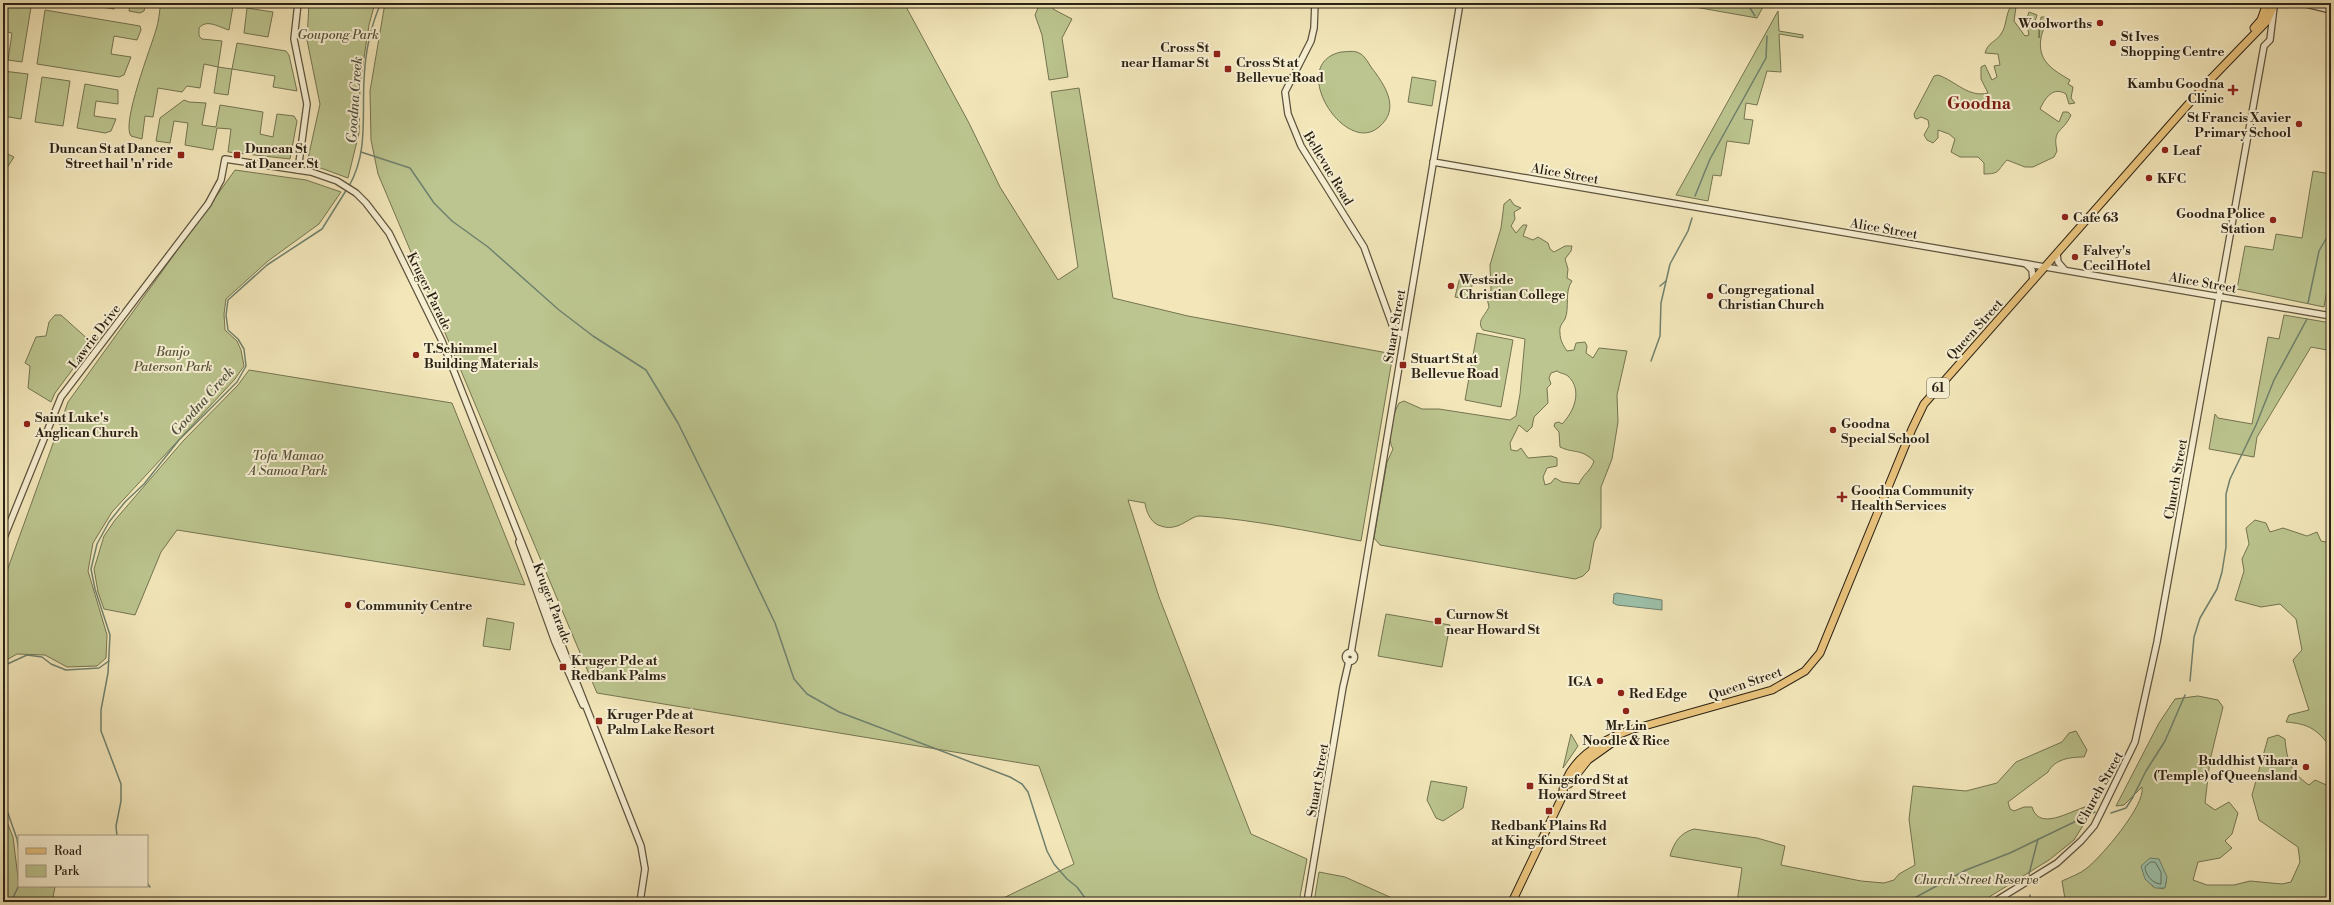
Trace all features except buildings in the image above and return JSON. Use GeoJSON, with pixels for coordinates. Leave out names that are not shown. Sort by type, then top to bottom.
{"type":"FeatureCollection","features":[{"type":"Feature","properties":{"kind":"main road","name":"Queen Street"},"geometry":{"type":"LineString","coordinates":[[1512,902],[1562,796],[1581,768],[1595,754],[1617,739],[1661,723],[1772,690],[1794,679],[1813,662],[1832,628],[1912,429],[1924,404],[2244,43],[2246,37],[2261,20],[2272,4]]}},
{"type":"Feature","properties":{"kind":"street"},"geometry":{"type":"LineString","coordinates":[[298,3],[294,39],[307,104],[298,170]]}},
{"type":"Feature","properties":{"kind":"street","name":"Bellevue Road"},"geometry":{"type":"LineString","coordinates":[[1315,3],[1314,28],[1311,41],[1285,92],[1288,114],[1301,146],[1364,247],[1394,330],[1404,335]]}},
{"type":"Feature","properties":{"kind":"street","name":"Stuart Street"},"geometry":{"type":"LineString","coordinates":[[1307,902],[1343,687],[1350,662],[1354,658],[1351,653],[1460,3]]}},
{"type":"Feature","properties":{"kind":"street"},"geometry":{"type":"LineString","coordinates":[[2302,3],[2312,4],[2331,10]]}},
{"type":"Feature","properties":{"kind":"street","name":"Church Street"},"geometry":{"type":"LineString","coordinates":[[1994,902],[2057,863],[2081,841],[2102,810],[2135,742],[2157,642],[2264,46],[2270,40],[2272,4]]}},
{"type":"Feature","properties":{"kind":"street","name":"Lawrie Drive"},"geometry":{"type":"LineString","coordinates":[[3,540],[61,396],[208,204],[221,180],[225,159],[298,170]]}},
{"type":"Feature","properties":{"kind":"street","name":"Alice Street"},"geometry":{"type":"LineString","coordinates":[[1433,162],[2331,316]]}},
{"type":"Feature","properties":{"kind":"street","name":"Kruger Parade"},"geometry":{"type":"LineString","coordinates":[[298,170],[323,175],[343,184],[356,193],[379,217],[389,233],[442,341],[512,519],[544,594],[588,714],[644,855],[645,873],[640,902]]}},
{"type":"Feature","properties":{"kind":"street"},"geometry":{"type":"LineString","coordinates":[[2057,254],[2058,262],[2064,270]]}},
{"type":"Feature","properties":{"kind":"street"},"geometry":{"type":"LineString","coordinates":[[2026,264],[2032,270],[2033,281]]}},
{"type":"Feature","properties":{"kind":"green space"},"geometry":{"type":"Polygon","coordinates":[[[3,3],[31,7],[22,62],[8,60],[12,33],[3,31],[3,3]]]}},
{"type":"Feature","properties":{"kind":"green space"},"geometry":{"type":"Polygon","coordinates":[[[77,3],[115,3],[114,9],[77,3]]]}},
{"type":"Feature","properties":{"kind":"green space"},"geometry":{"type":"Polygon","coordinates":[[[130,3],[146,3],[144,11],[140,13],[129,11],[130,3]]]}},
{"type":"Feature","properties":{"kind":"green space"},"geometry":{"type":"Polygon","coordinates":[[[161,3],[213,3],[233,6],[229,30],[214,24],[202,25],[199,28],[199,36],[202,39],[222,41],[218,67],[204,64],[200,88],[187,86],[182,92],[158,88],[153,117],[145,116],[142,139],[131,136],[129,129],[130,117],[138,85],[157,27],[161,3]]]}},
{"type":"Feature","properties":{"kind":"green space","name":"Goupong Park"},"geometry":{"type":"Polygon","coordinates":[[[309,3],[375,3],[369,25],[360,84],[359,133],[348,178],[307,163],[320,104],[307,40],[309,3]]]}},
{"type":"Feature","properties":{"kind":"green space"},"geometry":{"type":"Polygon","coordinates":[[[385,3],[904,3],[969,123],[1000,187],[1058,280],[1078,267],[1051,92],[1079,88],[1113,298],[1188,316],[1393,354],[1361,541],[1261,523],[1201,516],[1192,518],[1178,526],[1165,527],[1158,525],[1153,521],[1147,512],[1145,503],[1128,500],[1159,597],[1251,834],[1307,859],[1299,902],[995,902],[1074,864],[1039,766],[597,693],[378,174],[371,140],[370,91],[385,3]]]}},
{"type":"Feature","properties":{"kind":"green space"},"geometry":{"type":"Polygon","coordinates":[[[1040,3],[1056,3],[1053,9],[1072,19],[1062,38],[1068,77],[1049,80],[1042,35],[1035,15],[1040,3]]]}},
{"type":"Feature","properties":{"kind":"green space"},"geometry":{"type":"Polygon","coordinates":[[[1672,3],[1765,3],[1757,18],[1672,3]]]}},
{"type":"Feature","properties":{"kind":"green space"},"geometry":{"type":"Polygon","coordinates":[[[2011,6],[2016,7],[2014,21],[2025,36],[2029,35],[2026,21],[2029,12],[2037,15],[2035,21],[2039,29],[2039,38],[2041,17],[2045,17],[2045,26],[2042,33],[2040,46],[2041,53],[2052,68],[2070,80],[2068,84],[2073,87],[2071,98],[2075,103],[2069,104],[2066,94],[2057,91],[2053,92],[2047,97],[2040,109],[2059,122],[2063,112],[2068,112],[2071,115],[2057,134],[2057,151],[2054,157],[2033,167],[2025,167],[2007,160],[1998,171],[1984,174],[1984,163],[1978,157],[1960,157],[1951,152],[1955,139],[1949,134],[1938,130],[1938,138],[1933,143],[1927,140],[1924,135],[1929,126],[1928,120],[1921,117],[1917,119],[1915,118],[1914,114],[1934,76],[1938,75],[1974,93],[1988,93],[1981,79],[1981,67],[1985,65],[1992,80],[1997,77],[1994,66],[2000,65],[1998,54],[1985,53],[1990,44],[1999,37],[2003,31],[2011,6]]]}},
{"type":"Feature","properties":{"kind":"green space"},"geometry":{"type":"Polygon","coordinates":[[[247,8],[273,12],[268,37],[244,33],[247,8]]]}},
{"type":"Feature","properties":{"kind":"green space"},"geometry":{"type":"Polygon","coordinates":[[[45,10],[140,26],[141,30],[137,40],[114,36],[111,54],[131,57],[124,75],[119,77],[37,64],[45,10]]]}},
{"type":"Feature","properties":{"kind":"green space"},"geometry":{"type":"Polygon","coordinates":[[[1778,11],[1779,31],[1803,35],[1803,38],[1779,34],[1781,72],[1767,71],[1757,105],[1746,103],[1744,119],[1753,120],[1749,144],[1727,141],[1721,176],[1713,175],[1708,201],[1676,195],[1778,11]]]}},
{"type":"Feature","properties":{"kind":"green space"},"geometry":{"type":"Polygon","coordinates":[[[237,43],[286,51],[289,55],[297,91],[273,87],[275,76],[232,69],[237,43]]]}},
{"type":"Feature","properties":{"kind":"green space"},"geometry":{"type":"Polygon","coordinates":[[[1350,51],[1363,55],[1381,81],[1388,97],[1390,105],[1386,120],[1379,127],[1365,133],[1351,130],[1338,120],[1327,105],[1320,89],[1319,73],[1325,60],[1341,52],[1350,51]]]}},
{"type":"Feature","properties":{"kind":"green space"},"geometry":{"type":"Polygon","coordinates":[[[218,67],[232,69],[228,95],[214,93],[218,67]]]}},
{"type":"Feature","properties":{"kind":"green space"},"geometry":{"type":"Polygon","coordinates":[[[3,71],[28,74],[21,119],[3,116],[3,71]]]}},
{"type":"Feature","properties":{"kind":"green space"},"geometry":{"type":"Polygon","coordinates":[[[42,77],[70,81],[63,126],[35,122],[42,77]]]}},
{"type":"Feature","properties":{"kind":"green space"},"geometry":{"type":"Polygon","coordinates":[[[1412,77],[1436,81],[1432,106],[1408,102],[1412,77]]]}},
{"type":"Feature","properties":{"kind":"green space"},"geometry":{"type":"Polygon","coordinates":[[[85,84],[118,90],[118,104],[96,101],[94,116],[116,119],[111,131],[105,133],[77,128],[85,84]]]}},
{"type":"Feature","properties":{"kind":"green space"},"geometry":{"type":"Polygon","coordinates":[[[184,100],[189,102],[206,103],[202,125],[216,127],[220,105],[263,112],[260,134],[273,137],[277,114],[294,116],[297,121],[290,159],[228,152],[231,129],[217,128],[213,150],[185,145],[188,123],[174,121],[170,143],[156,141],[160,118],[184,100]]]}},
{"type":"Feature","properties":{"kind":"green space"},"geometry":{"type":"Polygon","coordinates":[[[3,152],[14,157],[3,174],[3,152]]]}},
{"type":"Feature","properties":{"kind":"green space","name":"Banjo Paterson Park"},"geometry":{"type":"Polygon","coordinates":[[[235,170],[306,180],[341,192],[319,224],[268,261],[226,299],[224,314],[225,330],[237,341],[241,350],[244,366],[235,379],[112,512],[93,543],[88,571],[107,635],[106,658],[97,666],[67,667],[45,655],[17,654],[3,662],[3,582],[68,402],[235,170]]]}},
{"type":"Feature","properties":{"kind":"green space"},"geometry":{"type":"Polygon","coordinates":[[[2313,171],[2331,174],[2331,267],[2324,307],[2237,289],[2245,246],[2273,250],[2276,234],[2302,238],[2313,171]]]}},
{"type":"Feature","properties":{"kind":"green space"},"geometry":{"type":"Polygon","coordinates":[[[1510,199],[1514,205],[1521,208],[1514,212],[1515,219],[1511,226],[1516,233],[1523,225],[1527,225],[1523,236],[1533,240],[1538,237],[1548,243],[1550,249],[1554,252],[1565,246],[1572,246],[1571,251],[1565,259],[1568,269],[1567,278],[1572,281],[1568,290],[1565,319],[1560,327],[1561,340],[1567,351],[1574,350],[1576,343],[1585,342],[1587,346],[1586,353],[1593,358],[1599,348],[1627,351],[1617,395],[1618,422],[1612,459],[1601,487],[1601,527],[1594,542],[1589,570],[1583,576],[1575,579],[1380,545],[1374,538],[1387,462],[1393,449],[1390,439],[1391,426],[1399,403],[1404,401],[1422,409],[1439,409],[1510,420],[1516,416],[1520,394],[1525,339],[1483,330],[1480,324],[1489,307],[1487,298],[1491,290],[1490,265],[1501,228],[1504,204],[1510,199]],[[1558,372],[1551,373],[1549,378],[1551,384],[1547,388],[1548,403],[1534,417],[1532,427],[1527,432],[1519,425],[1510,443],[1511,450],[1517,451],[1521,448],[1528,458],[1551,456],[1557,458],[1557,466],[1547,468],[1543,477],[1545,485],[1551,483],[1555,478],[1562,482],[1579,484],[1594,461],[1585,454],[1560,447],[1559,432],[1554,426],[1555,423],[1559,422],[1562,424],[1566,419],[1573,407],[1576,394],[1573,382],[1565,374],[1558,372]]]}},
{"type":"Feature","properties":{"kind":"green space"},"geometry":{"type":"Polygon","coordinates":[[[1461,273],[1474,276],[1469,300],[1455,297],[1461,273]]]}},
{"type":"Feature","properties":{"kind":"green space"},"geometry":{"type":"Polygon","coordinates":[[[55,315],[61,315],[91,342],[90,346],[55,393],[51,402],[28,388],[30,366],[25,363],[36,337],[46,336],[49,322],[55,315]]]}},
{"type":"Feature","properties":{"kind":"green space"},"geometry":{"type":"Polygon","coordinates":[[[2284,315],[2331,323],[2327,350],[2311,347],[2257,437],[2254,457],[2209,449],[2215,414],[2218,418],[2252,424],[2268,337],[2279,339],[2284,315]]]}},
{"type":"Feature","properties":{"kind":"green space"},"geometry":{"type":"Polygon","coordinates":[[[1477,333],[1513,340],[1501,407],[1465,400],[1477,333]]]}},
{"type":"Feature","properties":{"kind":"green space","name":"Tofa Mamao A Samoa Park"},"geometry":{"type":"Polygon","coordinates":[[[249,370],[452,403],[525,585],[177,530],[161,552],[135,615],[104,609],[98,592],[94,569],[104,536],[115,520],[183,441],[238,385],[249,370]]]}},
{"type":"Feature","properties":{"kind":"green space"},"geometry":{"type":"Polygon","coordinates":[[[2255,520],[2266,523],[2270,532],[2283,528],[2307,536],[2317,532],[2321,541],[2331,543],[2331,748],[2317,732],[2307,726],[2286,722],[2289,715],[2309,710],[2293,660],[2302,650],[2296,619],[2280,604],[2261,607],[2235,600],[2244,571],[2242,559],[2249,544],[2246,528],[2255,520]]]}},
{"type":"Feature","properties":{"kind":"green space"},"geometry":{"type":"Polygon","coordinates":[[[1386,614],[1450,625],[1442,667],[1378,656],[1386,614]]]}},
{"type":"Feature","properties":{"kind":"green space"},"geometry":{"type":"Polygon","coordinates":[[[487,618],[514,623],[510,650],[483,646],[487,618]]]}},
{"type":"Feature","properties":{"kind":"green space"},"geometry":{"type":"Polygon","coordinates":[[[2198,696],[2218,700],[2223,707],[2210,760],[2205,803],[2215,810],[2229,802],[2238,813],[2232,834],[2225,841],[2232,848],[2220,858],[2198,862],[2193,880],[2207,885],[2234,885],[2250,881],[2282,884],[2291,882],[2300,862],[2298,847],[2259,820],[2252,795],[2268,738],[2278,735],[2285,739],[2288,759],[2294,770],[2303,780],[2309,785],[2315,780],[2331,787],[2331,902],[2062,902],[2065,899],[2062,881],[2081,872],[2094,862],[2112,842],[2137,806],[2142,787],[2124,805],[2116,806],[2159,723],[2175,699],[2198,696]],[[2159,859],[2152,886],[2163,889],[2166,877],[2159,859]]]}},
{"type":"Feature","properties":{"kind":"green space","name":"Church Street Reserve"},"geometry":{"type":"Polygon","coordinates":[[[2076,731],[2087,750],[2084,757],[2068,758],[2055,764],[2048,772],[2008,802],[2010,809],[2014,811],[2024,807],[2032,807],[2036,815],[2051,819],[2087,806],[2095,806],[2074,840],[2049,860],[1981,902],[1737,902],[1742,868],[1670,856],[1673,846],[1678,839],[1685,833],[1694,829],[1757,838],[1785,846],[1781,865],[1861,881],[1884,883],[1894,880],[1899,874],[1915,865],[1909,819],[1913,786],[1966,791],[1997,783],[2016,762],[2062,742],[2069,733],[2076,731]]]}},
{"type":"Feature","properties":{"kind":"green space"},"geometry":{"type":"Polygon","coordinates":[[[1571,734],[1578,746],[1563,768],[1571,734]]]}},
{"type":"Feature","properties":{"kind":"green space"},"geometry":{"type":"Polygon","coordinates":[[[1431,781],[1467,787],[1463,808],[1443,821],[1436,818],[1427,800],[1431,781]]]}},
{"type":"Feature","properties":{"kind":"green space"},"geometry":{"type":"Polygon","coordinates":[[[3,812],[13,837],[18,887],[55,887],[52,902],[3,902],[3,812]]]}},
{"type":"Feature","properties":{"kind":"green space"},"geometry":{"type":"Polygon","coordinates":[[[1319,872],[1345,877],[1401,902],[1314,902],[1319,872]]]}},
{"type":"Feature","properties":{"kind":"water"},"geometry":{"type":"Polygon","coordinates":[[[1617,593],[1662,600],[1662,610],[1617,605],[1613,603],[1614,594],[1617,593]]]}},
{"type":"Feature","properties":{"kind":"water"},"geometry":{"type":"Polygon","coordinates":[[[2150,858],[2159,859],[2167,877],[2165,888],[2155,888],[2145,879],[2141,866],[2150,858]]]}},
{"type":"Feature","properties":{"kind":"waterway","name":"Goodna Creek"},"geometry":{"type":"LineString","coordinates":[[349,186],[355,174],[362,148],[366,61],[371,31],[381,3]]}},
{"type":"Feature","properties":{"kind":"waterway"},"geometry":{"type":"LineString","coordinates":[[1747,3],[1755,16]]}},
{"type":"Feature","properties":{"kind":"waterway"},"geometry":{"type":"LineString","coordinates":[[1695,196],[1710,159],[1766,58],[1767,36]]}},
{"type":"Feature","properties":{"kind":"waterway"},"geometry":{"type":"LineString","coordinates":[[361,152],[410,168],[434,203],[452,221],[488,247],[559,310],[593,336],[646,370],[678,423],[775,623],[794,679],[807,694],[839,712],[1010,777],[1022,784],[1028,792],[1047,851],[1054,864],[1067,879],[1077,887],[1088,902]]}},
{"type":"Feature","properties":{"kind":"waterway","name":"Goodna Creek"},"geometry":{"type":"LineString","coordinates":[[117,835],[116,826],[121,801],[121,784],[101,731],[101,710],[108,673],[110,635],[95,589],[91,569],[97,544],[109,522],[125,502],[144,484],[179,440],[237,382],[246,366],[244,349],[238,339],[228,330],[226,315],[228,300],[267,265],[322,229],[347,189]]}},
{"type":"Feature","properties":{"kind":"waterway"},"geometry":{"type":"LineString","coordinates":[[1651,361],[1660,336],[1661,303],[1670,264],[1688,231],[1692,218]]}},
{"type":"Feature","properties":{"kind":"waterway"},"geometry":{"type":"LineString","coordinates":[[2308,303],[2319,251],[2331,230]]}},
{"type":"Feature","properties":{"kind":"waterway"},"geometry":{"type":"LineString","coordinates":[[1660,286],[1666,281]]}},
{"type":"Feature","properties":{"kind":"waterway"},"geometry":{"type":"LineString","coordinates":[[2190,681],[2194,637],[2200,618],[2217,589],[2222,572],[2226,547],[2226,494],[2230,479],[2256,425],[2274,380],[2307,319]]}},
{"type":"Feature","properties":{"kind":"waterway","name":"Goodna Creek"},"geometry":{"type":"LineString","coordinates":[[3,666],[27,655],[42,657],[51,664],[66,670],[99,668],[109,661]]}},
{"type":"Feature","properties":{"kind":"waterway"},"geometry":{"type":"LineString","coordinates":[[2111,813],[2126,808],[2133,797],[2146,771],[2165,741],[2185,695]]}},
{"type":"Feature","properties":{"kind":"waterway","name":"Goodna Creek"},"geometry":{"type":"LineString","coordinates":[[3,799],[18,846]]}},
{"type":"Feature","properties":{"kind":"waterway"},"geometry":{"type":"LineString","coordinates":[[1907,902],[1966,870],[2010,853],[2095,812]]}},
{"type":"Feature","properties":{"kind":"waterway"},"geometry":{"type":"LineString","coordinates":[[2029,874],[2038,839]]}},
{"type":"Feature","properties":{"kind":"waterway","name":"Goodna Creek"},"geometry":{"type":"LineString","coordinates":[[11,902],[18,887]]}},
{"type":"Feature","properties":{"kind":"waterway"},"geometry":{"type":"LineString","coordinates":[[2030,895],[2031,902]]}},
{"type":"Feature","properties":{"kind":"place","name":"Woolworths"},"geometry":{"type":"Point","coordinates":[2100,23]}},
{"type":"Feature","properties":{"kind":"place","name":"St Ives Shopping Centre"},"geometry":{"type":"Point","coordinates":[2113,43]}},
{"type":"Feature","properties":{"kind":"place","name":"Cross St near Hamar St"},"geometry":{"type":"Point","coordinates":[1217,54]}},
{"type":"Feature","properties":{"kind":"place","name":"Cross St at Bellevue Road"},"geometry":{"type":"Point","coordinates":[1228,69]}},
{"type":"Feature","properties":{"kind":"place","name":"Kambu Goodna Clinic"},"geometry":{"type":"Point","coordinates":[2233,90]}},
{"type":"Feature","properties":{"kind":"place","name":"St Francis Xavier Primary School"},"geometry":{"type":"Point","coordinates":[2299,124]}},
{"type":"Feature","properties":{"kind":"place","name":"Leaf"},"geometry":{"type":"Point","coordinates":[2165,150]}},
{"type":"Feature","properties":{"kind":"place","name":"Duncan St at Dancer Street hail 'n' ride"},"geometry":{"type":"Point","coordinates":[181,155]}},
{"type":"Feature","properties":{"kind":"place","name":"Duncan St at Dancer St"},"geometry":{"type":"Point","coordinates":[237,155]}},
{"type":"Feature","properties":{"kind":"place","name":"KFC"},"geometry":{"type":"Point","coordinates":[2149,178]}},
{"type":"Feature","properties":{"kind":"place","name":"Cafe 63"},"geometry":{"type":"Point","coordinates":[2065,217]}},
{"type":"Feature","properties":{"kind":"place","name":"Goodna Police Station"},"geometry":{"type":"Point","coordinates":[2273,220]}},
{"type":"Feature","properties":{"kind":"place","name":"Falvey's Cecil Hotel"},"geometry":{"type":"Point","coordinates":[2075,257]}},
{"type":"Feature","properties":{"kind":"place","name":"Westside Christian College"},"geometry":{"type":"Point","coordinates":[1451,286]}},
{"type":"Feature","properties":{"kind":"place","name":"Congregational Christian Church"},"geometry":{"type":"Point","coordinates":[1710,296]}},
{"type":"Feature","properties":{"kind":"place","name":"T.Schimmel Building Materials"},"geometry":{"type":"Point","coordinates":[416,355]}},
{"type":"Feature","properties":{"kind":"place","name":"Stuart St at Bellevue Road"},"geometry":{"type":"Point","coordinates":[1403,365]}},
{"type":"Feature","properties":{"kind":"place","name":"Saint Luke's Anglican Church"},"geometry":{"type":"Point","coordinates":[27,424]}},
{"type":"Feature","properties":{"kind":"place","name":"Goodna Special School"},"geometry":{"type":"Point","coordinates":[1833,430]}},
{"type":"Feature","properties":{"kind":"place","name":"Goodna Community Health Services"},"geometry":{"type":"Point","coordinates":[1842,497]}},
{"type":"Feature","properties":{"kind":"place","name":"Community Centre"},"geometry":{"type":"Point","coordinates":[348,605]}},
{"type":"Feature","properties":{"kind":"place","name":"Curnow St near Howard St"},"geometry":{"type":"Point","coordinates":[1438,621]}},
{"type":"Feature","properties":{"kind":"place","name":"Kruger Pde at Redbank Palms"},"geometry":{"type":"Point","coordinates":[563,667]}},
{"type":"Feature","properties":{"kind":"place","name":"IGA"},"geometry":{"type":"Point","coordinates":[1600,681]}},
{"type":"Feature","properties":{"kind":"place","name":"Red Edge"},"geometry":{"type":"Point","coordinates":[1621,693]}},
{"type":"Feature","properties":{"kind":"place","name":"Mr Lin Noodle & Rice"},"geometry":{"type":"Point","coordinates":[1626,711]}},
{"type":"Feature","properties":{"kind":"place","name":"Kruger Pde at Palm Lake Resort"},"geometry":{"type":"Point","coordinates":[599,721]}},
{"type":"Feature","properties":{"kind":"place","name":"Buddhist Vihara (Temple) of Queensland"},"geometry":{"type":"Point","coordinates":[2306,767]}},
{"type":"Feature","properties":{"kind":"place","name":"Kingsford St at Howard Street"},"geometry":{"type":"Point","coordinates":[1530,786]}},
{"type":"Feature","properties":{"kind":"place","name":"Redbank Plains Rd at Kingsford Street"},"geometry":{"type":"Point","coordinates":[1549,811]}},
{"type":"Feature","properties":{"kind":"district","name":"Goodna"},"geometry":{"type":"Point","coordinates":[1979,103]}}]}
